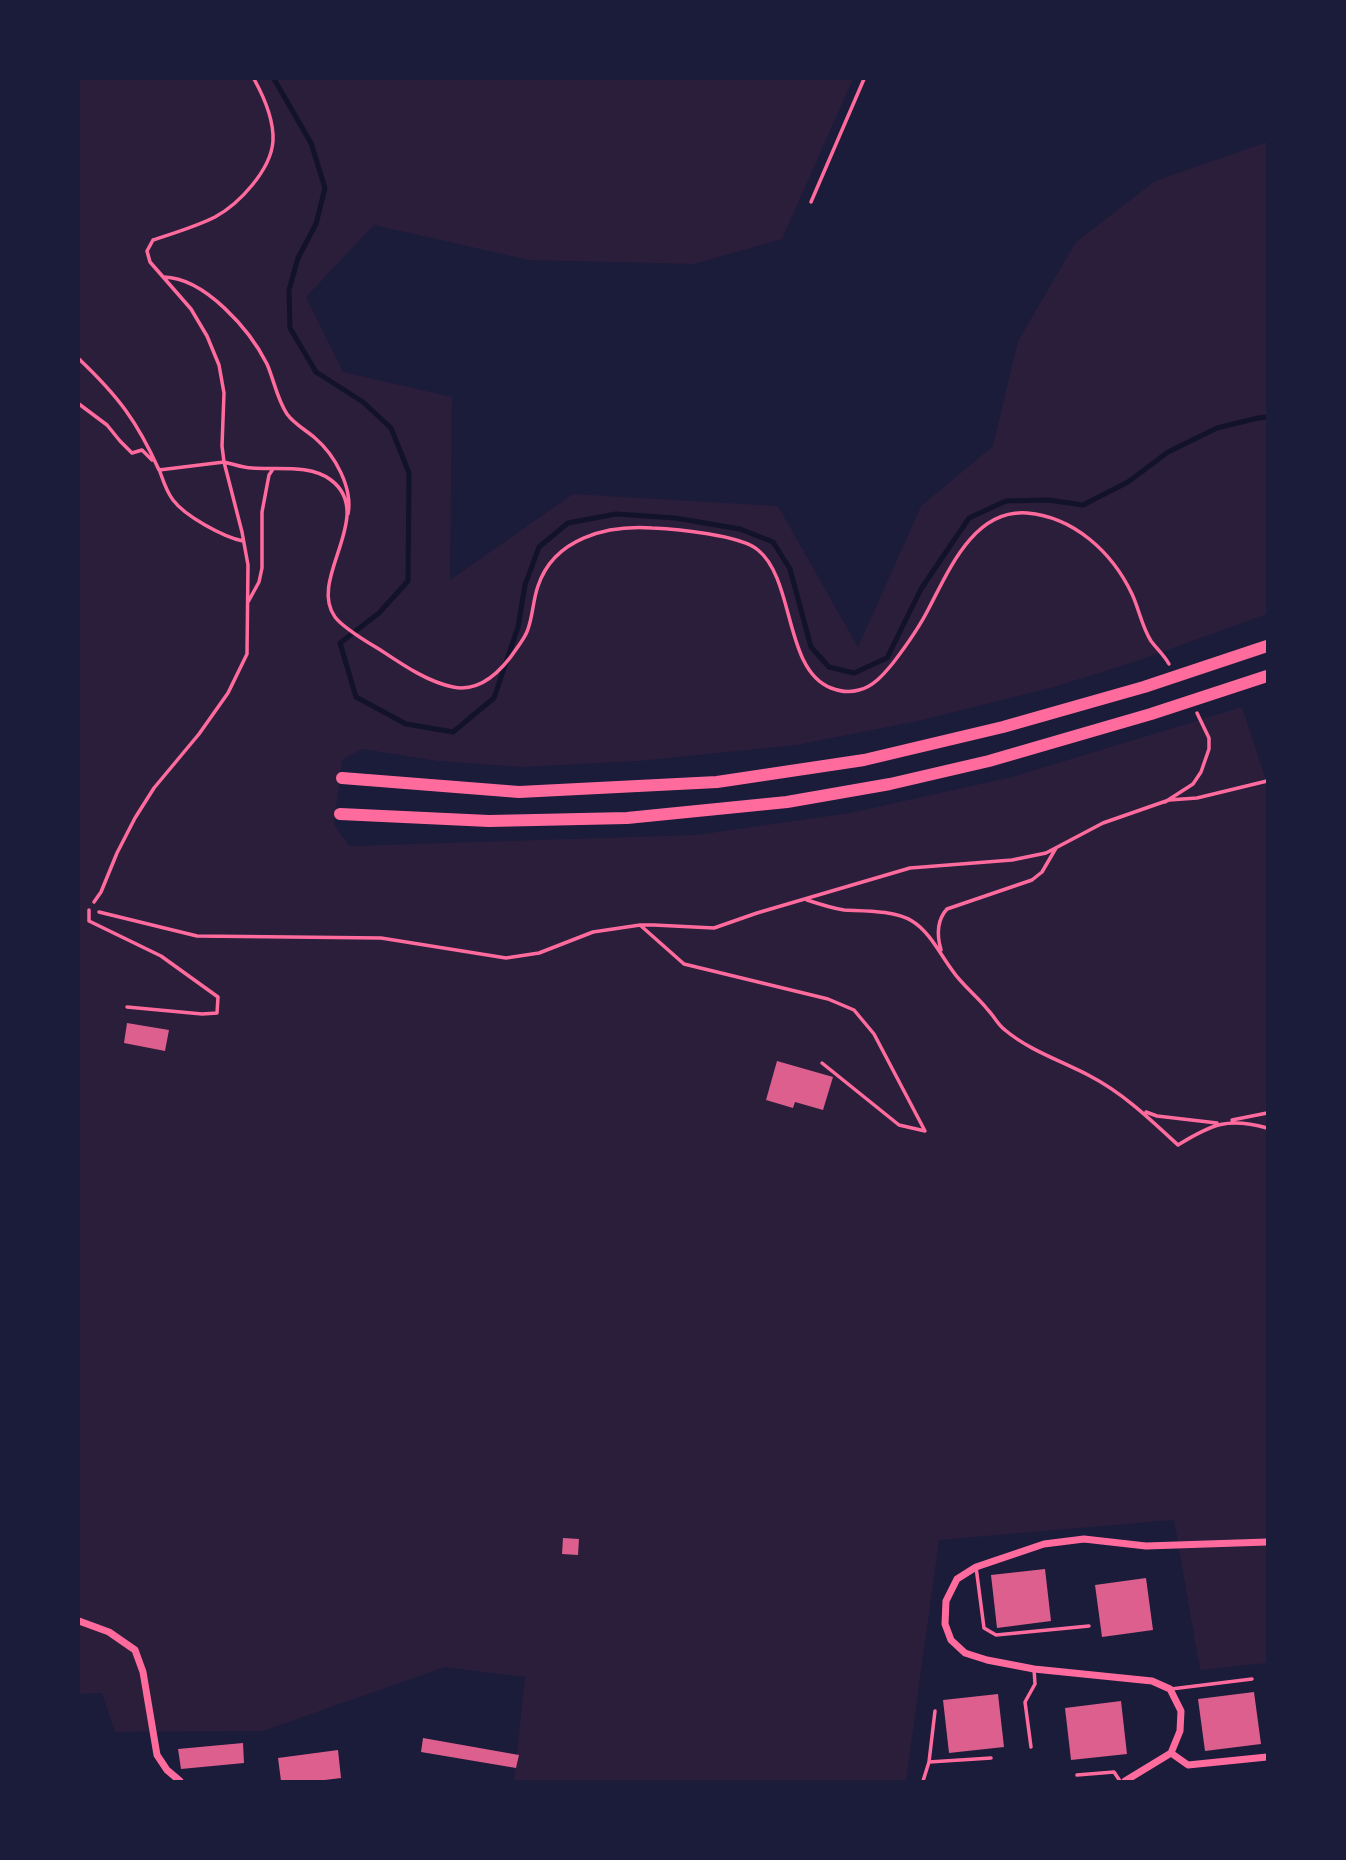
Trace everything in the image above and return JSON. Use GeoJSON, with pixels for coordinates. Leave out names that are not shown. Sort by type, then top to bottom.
{"type":"FeatureCollection","features":[{"type":"Feature","properties":{"kind":"highway"},"geometry":{"type":"LineString","coordinates":[[342,778],[519,792],[717,782],[864,760],[1003,727],[1144,687],[1267,646]]}},
{"type":"Feature","properties":{"kind":"highway"},"geometry":{"type":"LineString","coordinates":[[340,814],[517,821],[627,818],[787,802],[890,784],[989,761],[1151,714],[1267,676]]}},
{"type":"Feature","properties":{"kind":"street"},"geometry":{"type":"LineString","coordinates":[[1125,1781],[1171,1753],[1180,1731],[1181,1711],[1170,1689],[1152,1681],[1034,1669],[965,1653],[951,1640],[944,1624],[946,1601],[957,1579],[976,1567],[1044,1544],[1084,1539],[1146,1546],[1267,1542]]}},
{"type":"Feature","properties":{"kind":"street"},"geometry":{"type":"LineString","coordinates":[[79,1621],[109,1632],[135,1650],[143,1672],[157,1755],[167,1770],[180,1781]]}},
{"type":"Feature","properties":{"kind":"street"},"geometry":{"type":"LineString","coordinates":[[1171,1753],[1188,1765],[1267,1757]]}},
{"type":"Feature","properties":{"kind":"lane"},"geometry":{"type":"LineString","coordinates":[[811,202],[864,79]]}},
{"type":"Feature","properties":{"kind":"lane"},"geometry":{"type":"LineString","coordinates":[[89,910],[89,921],[161,956],[218,997],[217,1013],[127,1007]]}},
{"type":"Feature","properties":{"kind":"lane"},"geometry":{"type":"LineString","coordinates":[[976,1567],[984,1628],[996,1635],[1089,1626]]}},
{"type":"Feature","properties":{"kind":"lane"},"geometry":{"type":"LineString","coordinates":[[1031,1747],[1025,1702],[1035,1684],[1034,1669]]}},
{"type":"Feature","properties":{"kind":"lane"},"geometry":{"type":"LineString","coordinates":[[1170,1689],[1252,1679]]}},
{"type":"Feature","properties":{"kind":"lane"},"geometry":{"type":"LineString","coordinates":[[923,1781],[929,1762],[935,1711]]}},
{"type":"Feature","properties":{"kind":"lane"},"geometry":{"type":"LineString","coordinates":[[929,1762],[991,1758]]}},
{"type":"Feature","properties":{"kind":"lane"},"geometry":{"type":"LineString","coordinates":[[1076,1775],[1114,1772],[1120,1781]]}},
{"type":"Feature","properties":{"kind":"path"},"geometry":{"type":"LineString","coordinates":[[254,79],[271,117],[273,143],[264,168],[248,192],[217,216],[153,240],[148,251],[150,262],[191,309],[207,336],[219,365],[224,393],[224,462],[248,565],[247,654],[228,693],[199,734],[154,788],[123,842],[102,892],[89,910],[197,936],[381,938],[506,958],[538,953],[593,932],[640,925],[714,928],[910,868],[1012,860],[1046,853],[1103,823],[1167,801],[1197,798],[1267,781]]}},
{"type":"Feature","properties":{"kind":"path"},"geometry":{"type":"LineString","coordinates":[[163,277],[176,277],[207,293],[246,330],[267,365],[288,415],[324,446],[344,480],[350,503],[328,593],[335,617],[399,662],[430,679],[455,688],[471,688],[490,680],[509,660],[527,632],[538,585],[550,564],[576,540],[606,530],[653,528],[692,532],[751,544],[762,553],[776,578],[805,664],[813,676],[834,689],[857,691],[867,688],[889,669],[921,622],[954,560],[983,527],[1005,514],[1020,513],[1065,523],[1103,551],[1131,593],[1151,641],[1171,668]]}},
{"type":"Feature","properties":{"kind":"path"},"geometry":{"type":"LineString","coordinates":[[79,359],[123,404],[146,440],[170,497],[223,536],[243,541]]}},
{"type":"Feature","properties":{"kind":"path"},"geometry":{"type":"LineString","coordinates":[[79,404],[107,425],[132,453],[142,450],[159,470]]}},
{"type":"Feature","properties":{"kind":"path"},"geometry":{"type":"LineString","coordinates":[[159,470],[224,462],[249,468],[316,472],[331,480],[345,496],[347,519]]}},
{"type":"Feature","properties":{"kind":"path"},"geometry":{"type":"LineString","coordinates":[[247,604],[259,582],[262,512],[272,469]]}},
{"type":"Feature","properties":{"kind":"path"},"geometry":{"type":"LineString","coordinates":[[1167,801],[1193,784],[1209,749],[1209,738],[1192,704]]}},
{"type":"Feature","properties":{"kind":"path"},"geometry":{"type":"LineString","coordinates":[[941,952],[939,921],[947,909],[1032,880],[1042,873],[1057,847]]}},
{"type":"Feature","properties":{"kind":"path"},"geometry":{"type":"LineString","coordinates":[[806,899],[820,905],[911,920],[930,938],[955,975],[1003,1029],[1052,1059],[1092,1077],[1142,1111],[1178,1145],[1208,1128],[1267,1113]]}},
{"type":"Feature","properties":{"kind":"path"},"geometry":{"type":"LineString","coordinates":[[640,925],[684,964],[828,999],[855,1010],[874,1034],[925,1130],[899,1125],[822,1063]]}},
{"type":"Feature","properties":{"kind":"path"},"geometry":{"type":"LineString","coordinates":[[1142,1111],[1157,1116],[1222,1123],[1241,1122],[1267,1128]]}},
{"type":"Feature","properties":{"kind":"shaded area"},"geometry":{"type":"Polygon","coordinates":[[[79,79],[853,79],[782,239],[694,264],[529,260],[374,225],[306,297],[343,372],[452,397],[450,580],[573,494],[778,506],[858,647],[921,506],[993,446],[1018,341],[1076,242],[1155,181],[1267,142],[1267,614],[1140,660],[1054,687],[918,721],[796,745],[639,761],[521,767],[438,761],[362,749],[342,760],[334,824],[349,846],[696,835],[850,813],[1012,777],[1242,707],[1267,777],[1267,1663],[1200,1670],[1174,1520],[939,1540],[906,1781],[514,1781],[525,1677],[445,1667],[263,1731],[115,1732],[102,1693],[79,1694],[79,79]]]}},
{"type":"Feature","properties":{"kind":"building"},"geometry":{"type":"Polygon","coordinates":[[[127,1023],[169,1030],[165,1051],[124,1043],[127,1023]]]}},
{"type":"Feature","properties":{"kind":"building"},"geometry":{"type":"Polygon","coordinates":[[[777,1061],[833,1077],[823,1110],[795,1102],[793,1108],[766,1100],[777,1061]]]}},
{"type":"Feature","properties":{"kind":"building"},"geometry":{"type":"Polygon","coordinates":[[[563,1538],[579,1539],[578,1555],[562,1554],[563,1538]]]}},
{"type":"Feature","properties":{"kind":"building"},"geometry":{"type":"Polygon","coordinates":[[[1045,1569],[1051,1621],[997,1628],[991,1575],[1045,1569]]]}},
{"type":"Feature","properties":{"kind":"building"},"geometry":{"type":"Polygon","coordinates":[[[1146,1578],[1153,1630],[1102,1637],[1095,1585],[1146,1578]]]}},
{"type":"Feature","properties":{"kind":"building"},"geometry":{"type":"Polygon","coordinates":[[[1254,1692],[1261,1744],[1205,1751],[1198,1699],[1254,1692]]]}},
{"type":"Feature","properties":{"kind":"building"},"geometry":{"type":"Polygon","coordinates":[[[998,1694],[1004,1747],[949,1753],[943,1700],[998,1694]]]}},
{"type":"Feature","properties":{"kind":"building"},"geometry":{"type":"Polygon","coordinates":[[[1121,1701],[1127,1754],[1071,1760],[1065,1708],[1121,1701]]]}},
{"type":"Feature","properties":{"kind":"building"},"geometry":{"type":"Polygon","coordinates":[[[423,1738],[519,1755],[516,1768],[421,1752],[423,1738]]]}},
{"type":"Feature","properties":{"kind":"building"},"geometry":{"type":"Polygon","coordinates":[[[243,1743],[244,1763],[181,1769],[178,1749],[243,1743]]]}},
{"type":"Feature","properties":{"kind":"building"},"geometry":{"type":"Polygon","coordinates":[[[338,1750],[341,1778],[281,1781],[278,1758],[338,1750]]]}},
{"type":"Feature","properties":{"kind":"waterway"},"geometry":{"type":"LineString","coordinates":[[274,79],[311,143],[325,188],[316,224],[298,258],[289,290],[290,328],[316,372],[363,402],[391,428],[409,473],[408,581],[379,613],[340,643],[356,697],[406,724],[453,732],[494,698],[518,627],[525,585],[539,547],[568,523],[616,514],[675,518],[740,529],[773,542],[790,569],[811,647],[829,667],[854,673],[887,658],[921,589],[969,518],[1006,501],[1048,500],[1083,505],[1128,482],[1168,452],[1217,428],[1267,417]]}}]}
